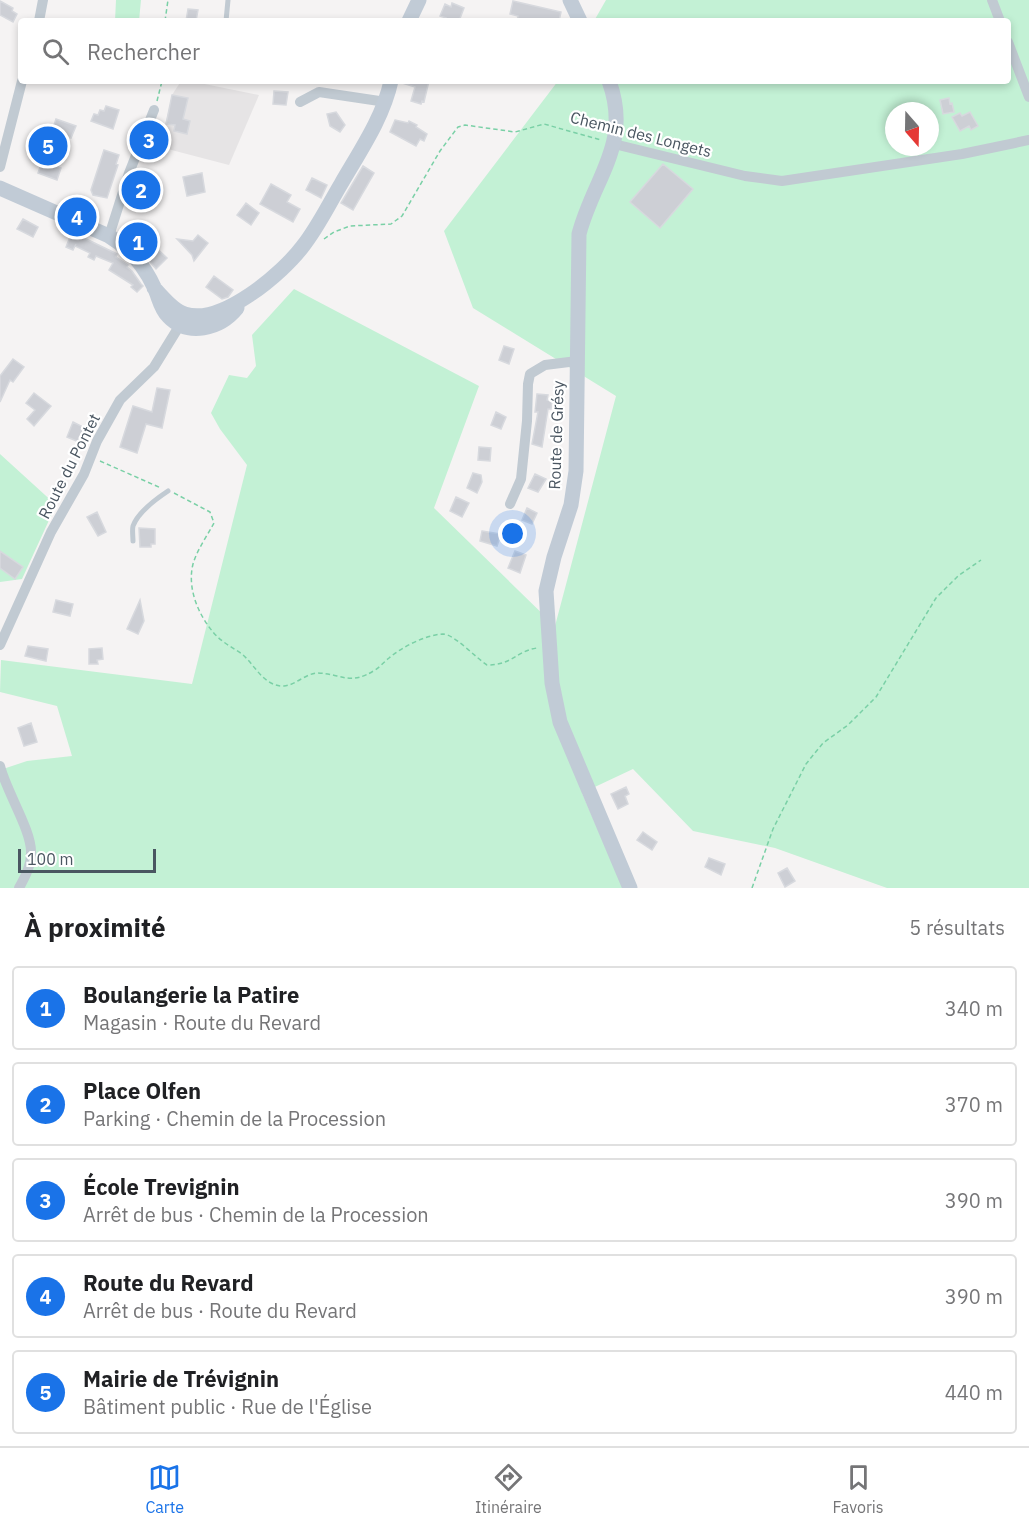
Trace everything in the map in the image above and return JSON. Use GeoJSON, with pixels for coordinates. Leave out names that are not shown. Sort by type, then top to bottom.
{"type":"FeatureCollection","features":[{"type":"Feature","properties":{"kind":"main road"},"geometry":{"type":"LineString","coordinates":[[410,18],[419,0]]}},
{"type":"Feature","properties":{"kind":"main road"},"geometry":{"type":"LineString","coordinates":[[570,0],[579,18]]}},
{"type":"Feature","properties":{"kind":"main road"},"geometry":{"type":"LineString","coordinates":[[0,188],[109,236],[133,253],[154,288],[166,315],[184,320],[198,328],[220,324],[244,299],[303,247],[367,139],[386,102],[390,84]]}},
{"type":"Feature","properties":{"kind":"main road","name":"Route de Grésy"},"geometry":{"type":"LineString","coordinates":[[610,84],[617,111],[614,144],[608,163],[583,218],[579,234],[576,471],[571,505],[546,591],[552,683],[560,722],[630,888]]}},
{"type":"Feature","properties":{"kind":"street"},"geometry":{"type":"LineString","coordinates":[[40,18],[43,0]]}},
{"type":"Feature","properties":{"kind":"street"},"geometry":{"type":"LineString","coordinates":[[992,0],[999,18]]}},
{"type":"Feature","properties":{"kind":"street"},"geometry":{"type":"LineString","coordinates":[[1011,50],[1029,97]]}},
{"type":"Feature","properties":{"kind":"street"},"geometry":{"type":"LineString","coordinates":[[0,167],[21,84]]}},
{"type":"Feature","properties":{"kind":"street"},"geometry":{"type":"LineString","coordinates":[[300,102],[319,92],[386,102]]}},
{"type":"Feature","properties":{"kind":"street"},"geometry":{"type":"LineString","coordinates":[[109,236],[129,173],[154,110]]}},
{"type":"Feature","properties":{"kind":"street","name":"Chemin des Longets"},"geometry":{"type":"LineString","coordinates":[[614,144],[745,177],[782,181],[962,154],[1029,140]]}},
{"type":"Feature","properties":{"kind":"street","name":"Route du Pontet"},"geometry":{"type":"LineString","coordinates":[[0,645],[51,532],[84,474],[97,441],[120,400],[154,367],[184,320]]}},
{"type":"Feature","properties":{"kind":"street"},"geometry":{"type":"LineString","coordinates":[[510,504],[521,479],[530,374],[544,365],[577,361]]}},
{"type":"Feature","properties":{"kind":"street"},"geometry":{"type":"LineString","coordinates":[[0,766],[31,850],[29,867],[19,888]]}},
{"type":"Feature","properties":{"kind":"lane"},"geometry":{"type":"LineString","coordinates":[[226,18],[228,0]]}},
{"type":"Feature","properties":{"kind":"lane"},"geometry":{"type":"LineString","coordinates":[[134,542],[133,527],[154,501],[168,491]]}},
{"type":"Feature","properties":{"kind":"path"},"geometry":{"type":"LineString","coordinates":[[165,18],[168,0]]}},
{"type":"Feature","properties":{"kind":"path"},"geometry":{"type":"LineString","coordinates":[[154,110],[161,84]]}},
{"type":"Feature","properties":{"kind":"path","name":"Chemin des Longets"},"geometry":{"type":"LineString","coordinates":[[303,247],[310,249],[318,246],[334,232],[350,226],[391,224],[402,216],[440,150],[458,127],[465,125],[515,132],[544,124],[614,144]]}},
{"type":"Feature","properties":{"kind":"path"},"geometry":{"type":"LineString","coordinates":[[90,457],[210,512],[214,523],[194,563],[191,579],[193,596],[207,625],[217,637],[243,656],[257,672],[274,685],[286,686],[318,673],[347,679],[361,678],[377,670],[391,657],[418,640],[444,634],[453,637],[487,665],[500,665],[514,660],[527,649],[538,647],[550,656]]}},
{"type":"Feature","properties":{"kind":"path"},"geometry":{"type":"LineString","coordinates":[[752,888],[773,829],[806,764],[823,743],[848,725],[876,697],[936,598],[958,576],[981,560]]}},
{"type":"Feature","properties":{"kind":"shaded area"},"geometry":{"type":"Polygon","coordinates":[[[179,84],[205,84],[259,95],[229,165],[160,147],[172,95],[179,84]]]}},
{"type":"Feature","properties":{"kind":"green space"},"geometry":{"type":"Polygon","coordinates":[[[116,0],[141,0],[139,18],[115,18],[116,0]]]}},
{"type":"Feature","properties":{"kind":"green space"},"geometry":{"type":"Polygon","coordinates":[[[606,0],[1029,0],[1029,888],[887,888],[775,848],[693,831],[633,769],[582,793],[623,888],[0,888],[0,770],[27,761],[72,756],[57,706],[0,692],[1,660],[192,684],[247,465],[211,413],[229,375],[247,378],[256,366],[252,335],[294,289],[479,386],[434,508],[555,626],[616,396],[473,308],[444,231],[556,84],[1011,84],[1011,18],[596,18],[606,0]]]}},
{"type":"Feature","properties":{"kind":"green space"},"geometry":{"type":"Polygon","coordinates":[[[0,454],[56,505],[22,579],[0,582],[0,454]]]}},
{"type":"Feature","properties":{"kind":"building"},"geometry":{"type":"Polygon","coordinates":[[[0,1],[13,8],[12,11],[17,14],[13,22],[0,15],[0,1]]]}},
{"type":"Feature","properties":{"kind":"building"},"geometry":{"type":"Polygon","coordinates":[[[513,1],[561,12],[560,18],[518,18],[518,16],[510,14],[513,1]]]}},
{"type":"Feature","properties":{"kind":"building"},"geometry":{"type":"Polygon","coordinates":[[[452,3],[464,8],[460,18],[440,16],[445,4],[451,7],[452,3]]]}},
{"type":"Feature","properties":{"kind":"building"},"geometry":{"type":"Polygon","coordinates":[[[188,9],[198,10],[197,18],[186,18],[188,9]]]}},
{"type":"Feature","properties":{"kind":"building"},"geometry":{"type":"Polygon","coordinates":[[[405,84],[428,84],[424,102],[422,101],[421,104],[411,101],[415,87],[405,84]]]}},
{"type":"Feature","properties":{"kind":"building"},"geometry":{"type":"Polygon","coordinates":[[[274,91],[288,92],[286,105],[273,104],[274,91]]]}},
{"type":"Feature","properties":{"kind":"building"},"geometry":{"type":"Polygon","coordinates":[[[172,95],[188,98],[183,119],[190,121],[187,134],[174,131],[175,125],[166,124],[172,95]]]}},
{"type":"Feature","properties":{"kind":"building"},"geometry":{"type":"Polygon","coordinates":[[[949,98],[954,112],[943,114],[940,100],[949,98]]]}},
{"type":"Feature","properties":{"kind":"building"},"geometry":{"type":"Polygon","coordinates":[[[106,106],[119,110],[113,129],[91,121],[94,114],[98,115],[100,110],[104,111],[106,106]]]}},
{"type":"Feature","properties":{"kind":"building"},"geometry":{"type":"Polygon","coordinates":[[[336,112],[345,125],[340,132],[330,126],[327,114],[336,112]]]}},
{"type":"Feature","properties":{"kind":"building"},"geometry":{"type":"Polygon","coordinates":[[[970,112],[978,126],[971,130],[969,126],[960,131],[952,117],[970,112]]]}},
{"type":"Feature","properties":{"kind":"building"},"geometry":{"type":"Polygon","coordinates":[[[56,119],[76,126],[71,138],[65,136],[55,166],[61,168],[57,180],[38,173],[56,119]]]}},
{"type":"Feature","properties":{"kind":"building"},"geometry":{"type":"Polygon","coordinates":[[[395,120],[408,123],[409,121],[417,125],[416,127],[427,134],[424,141],[420,139],[416,146],[390,132],[395,120]]]}},
{"type":"Feature","properties":{"kind":"building"},"geometry":{"type":"Polygon","coordinates":[[[104,150],[119,155],[107,198],[93,195],[91,190],[104,150]]]}},
{"type":"Feature","properties":{"kind":"building"},"geometry":{"type":"Polygon","coordinates":[[[663,164],[693,189],[660,228],[630,202],[663,164]]]}},
{"type":"Feature","properties":{"kind":"building"},"geometry":{"type":"Polygon","coordinates":[[[363,166],[374,173],[353,210],[341,203],[363,166]]]}},
{"type":"Feature","properties":{"kind":"building"},"geometry":{"type":"Polygon","coordinates":[[[202,173],[205,192],[187,196],[183,177],[202,173]]]}},
{"type":"Feature","properties":{"kind":"building"},"geometry":{"type":"Polygon","coordinates":[[[312,178],[327,185],[321,198],[306,190],[312,178]]]}},
{"type":"Feature","properties":{"kind":"building"},"geometry":{"type":"Polygon","coordinates":[[[271,184],[291,195],[287,202],[300,209],[293,222],[260,204],[271,184]]]}},
{"type":"Feature","properties":{"kind":"building"},"geometry":{"type":"Polygon","coordinates":[[[246,203],[259,213],[251,225],[237,215],[246,203]]]}},
{"type":"Feature","properties":{"kind":"building"},"geometry":{"type":"Polygon","coordinates":[[[23,219],[38,227],[33,237],[17,229],[23,219]]]}},
{"type":"Feature","properties":{"kind":"building"},"geometry":{"type":"Polygon","coordinates":[[[147,230],[153,235],[148,240],[167,258],[156,269],[134,243],[147,230]]]}},
{"type":"Feature","properties":{"kind":"building"},"geometry":{"type":"Polygon","coordinates":[[[198,235],[208,243],[194,261],[192,255],[177,239],[193,241],[198,235]]]}},
{"type":"Feature","properties":{"kind":"building"},"geometry":{"type":"Polygon","coordinates":[[[80,236],[117,254],[116,257],[128,265],[127,267],[143,286],[137,292],[131,287],[133,285],[109,270],[113,263],[96,256],[94,260],[88,257],[90,253],[75,246],[73,250],[66,247],[70,237],[78,240],[80,236]]]}},
{"type":"Feature","properties":{"kind":"building"},"geometry":{"type":"Polygon","coordinates":[[[214,276],[233,290],[228,297],[222,299],[206,287],[214,276]]]}},
{"type":"Feature","properties":{"kind":"building"},"geometry":{"type":"Polygon","coordinates":[[[504,346],[514,349],[509,364],[499,360],[504,346]]]}},
{"type":"Feature","properties":{"kind":"building"},"geometry":{"type":"Polygon","coordinates":[[[13,359],[24,367],[13,382],[10,380],[0,402],[0,376],[13,359]]]}},
{"type":"Feature","properties":{"kind":"building"},"geometry":{"type":"Polygon","coordinates":[[[157,388],[170,390],[162,428],[146,424],[137,453],[120,447],[133,406],[152,412],[157,388]]]}},
{"type":"Feature","properties":{"kind":"building"},"geometry":{"type":"Polygon","coordinates":[[[34,393],[51,406],[34,426],[27,419],[35,410],[26,403],[34,393]]]}},
{"type":"Feature","properties":{"kind":"building"},"geometry":{"type":"Polygon","coordinates":[[[537,394],[548,395],[547,400],[552,401],[551,409],[548,409],[542,447],[532,444],[538,412],[535,412],[537,394]]]}},
{"type":"Feature","properties":{"kind":"building"},"geometry":{"type":"Polygon","coordinates":[[[496,412],[506,417],[501,429],[491,425],[496,412]]]}},
{"type":"Feature","properties":{"kind":"building"},"geometry":{"type":"Polygon","coordinates":[[[73,422],[85,428],[79,442],[67,437],[73,422]]]}},
{"type":"Feature","properties":{"kind":"building"},"geometry":{"type":"Polygon","coordinates":[[[479,447],[491,448],[490,461],[478,460],[479,447]]]}},
{"type":"Feature","properties":{"kind":"building"},"geometry":{"type":"Polygon","coordinates":[[[473,473],[481,475],[482,482],[477,493],[467,488],[473,473]]]}},
{"type":"Feature","properties":{"kind":"building"},"geometry":{"type":"Polygon","coordinates":[[[535,474],[546,479],[538,492],[528,488],[535,474]]]}},
{"type":"Feature","properties":{"kind":"building"},"geometry":{"type":"Polygon","coordinates":[[[456,497],[469,503],[462,517],[450,511],[456,497]]]}},
{"type":"Feature","properties":{"kind":"building"},"geometry":{"type":"Polygon","coordinates":[[[527,508],[537,513],[532,524],[522,520],[527,508]]]}},
{"type":"Feature","properties":{"kind":"building"},"geometry":{"type":"Polygon","coordinates":[[[97,512],[106,532],[98,536],[87,517],[97,512]]]}},
{"type":"Feature","properties":{"kind":"building"},"geometry":{"type":"Polygon","coordinates":[[[139,528],[155,529],[155,544],[151,544],[151,547],[140,547],[139,528]]]}},
{"type":"Feature","properties":{"kind":"building"},"geometry":{"type":"Polygon","coordinates":[[[482,531],[501,534],[497,546],[480,541],[482,531]]]}},
{"type":"Feature","properties":{"kind":"building"},"geometry":{"type":"Polygon","coordinates":[[[0,551],[23,567],[15,579],[0,568],[0,551]]]}},
{"type":"Feature","properties":{"kind":"building"},"geometry":{"type":"Polygon","coordinates":[[[515,551],[526,555],[520,573],[508,568],[515,551]]]}},
{"type":"Feature","properties":{"kind":"building"},"geometry":{"type":"Polygon","coordinates":[[[56,600],[73,604],[70,616],[53,612],[56,600]]]}},
{"type":"Feature","properties":{"kind":"building"},"geometry":{"type":"Polygon","coordinates":[[[140,600],[144,621],[138,634],[127,629],[140,600]]]}},
{"type":"Feature","properties":{"kind":"building"},"geometry":{"type":"Polygon","coordinates":[[[28,646],[48,649],[46,661],[25,656],[28,646]]]}},
{"type":"Feature","properties":{"kind":"building"},"geometry":{"type":"Polygon","coordinates":[[[102,648],[103,659],[97,660],[98,664],[89,664],[89,649],[102,648]]]}},
{"type":"Feature","properties":{"kind":"building"},"geometry":{"type":"Polygon","coordinates":[[[31,723],[37,742],[24,746],[18,728],[31,723]]]}},
{"type":"Feature","properties":{"kind":"building"},"geometry":{"type":"Polygon","coordinates":[[[626,787],[629,794],[625,796],[628,804],[618,809],[611,794],[626,787]]]}},
{"type":"Feature","properties":{"kind":"building"},"geometry":{"type":"Polygon","coordinates":[[[643,832],[657,842],[652,850],[637,840],[643,832]]]}},
{"type":"Feature","properties":{"kind":"building"},"geometry":{"type":"Polygon","coordinates":[[[709,858],[725,864],[721,875],[705,867],[709,858]]]}},
{"type":"Feature","properties":{"kind":"building"},"geometry":{"type":"Polygon","coordinates":[[[787,868],[795,881],[785,887],[778,873],[787,868]]]}},
{"type":"Feature","properties":{"kind":"place","name":"École Trevignin"},"geometry":{"type":"Point","coordinates":[149,140]}},
{"type":"Feature","properties":{"kind":"place","name":"Mairie de Trévignin"},"geometry":{"type":"Point","coordinates":[48,146]}},
{"type":"Feature","properties":{"kind":"place","name":"Place Olfen"},"geometry":{"type":"Point","coordinates":[141,190]}},
{"type":"Feature","properties":{"kind":"place","name":"Route du Revard"},"geometry":{"type":"Point","coordinates":[77,217]}},
{"type":"Feature","properties":{"kind":"place","name":"Boulangerie la Patire"},"geometry":{"type":"Point","coordinates":[138,242]}}]}
